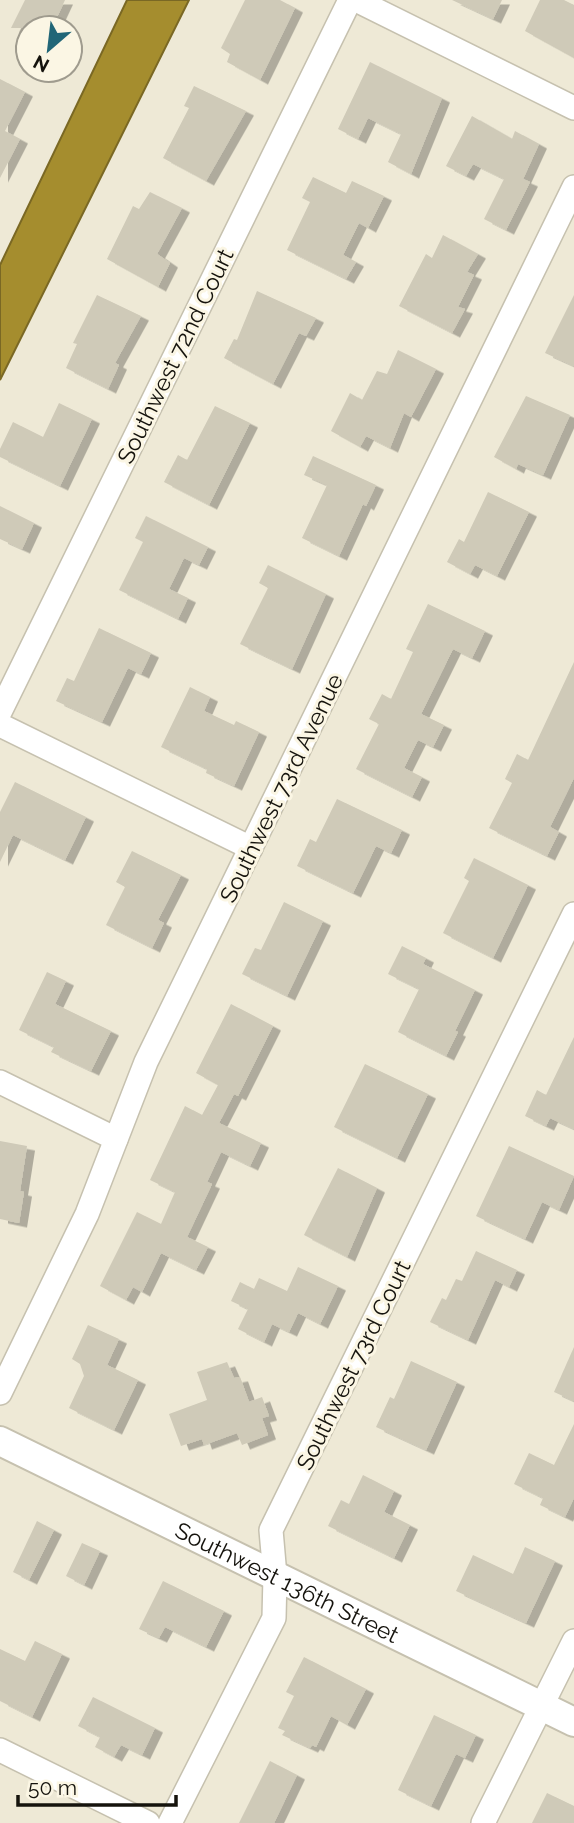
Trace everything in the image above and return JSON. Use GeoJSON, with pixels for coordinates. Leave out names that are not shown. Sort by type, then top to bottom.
{"type":"FeatureCollection","features":[{"type":"Feature","properties":{"kind":"street","name":"Southwest 72nd Court"},"geometry":{"type":"LineString","coordinates":[[0,712],[350,0]]}},
{"type":"Feature","properties":{"kind":"street"},"geometry":{"type":"LineString","coordinates":[[356,0],[574,108]]}},
{"type":"Feature","properties":{"kind":"street","name":"Southwest 73rd Avenue"},"geometry":{"type":"LineString","coordinates":[[0,1393],[87,1214],[146,1062],[574,187]]}},
{"type":"Feature","properties":{"kind":"street"},"geometry":{"type":"LineString","coordinates":[[0,725],[251,848]]}},
{"type":"Feature","properties":{"kind":"street","name":"Southwest 73rd Court"},"geometry":{"type":"LineString","coordinates":[[170,1823],[274,1618],[275,1576],[271,1530],[574,914]]}},
{"type":"Feature","properties":{"kind":"street"},"geometry":{"type":"LineString","coordinates":[[0,1082],[116,1139]]}},
{"type":"Feature","properties":{"kind":"street","name":"Southwest 136th Street"},"geometry":{"type":"LineString","coordinates":[[0,1441],[574,1722]]}},
{"type":"Feature","properties":{"kind":"street"},"geometry":{"type":"LineString","coordinates":[[483,1823],[574,1641]]}},
{"type":"Feature","properties":{"kind":"street"},"geometry":{"type":"LineString","coordinates":[[0,1750],[148,1823]]}},
{"type":"Feature","properties":{"kind":"shaded area"},"geometry":{"type":"Polygon","coordinates":[[[127,0],[189,0],[0,380],[0,265],[127,0]]]}},
{"type":"Feature","properties":{"kind":"building"},"geometry":{"type":"Polygon","coordinates":[[[25,0],[65,0],[58,14],[18,14],[25,0]]]}},
{"type":"Feature","properties":{"kind":"building"},"geometry":{"type":"Polygon","coordinates":[[[245,0],[280,0],[295,8],[260,80],[227,62],[230,54],[221,48],[245,0]]]}},
{"type":"Feature","properties":{"kind":"building"},"geometry":{"type":"Polygon","coordinates":[[[452,0],[502,0],[493,19],[452,0]]]}},
{"type":"Feature","properties":{"kind":"building"},"geometry":{"type":"Polygon","coordinates":[[[540,0],[564,0],[574,5],[574,58],[525,31],[540,0]]]}},
{"type":"Feature","properties":{"kind":"building"},"geometry":{"type":"Polygon","coordinates":[[[370,62],[442,98],[411,174],[388,162],[401,134],[368,118],[358,139],[338,129],[370,62]]]}},
{"type":"Feature","properties":{"kind":"building"},"geometry":{"type":"Polygon","coordinates":[[[0,79],[25,92],[5,131],[20,139],[0,178],[0,79]]]}},
{"type":"Feature","properties":{"kind":"building"},"geometry":{"type":"Polygon","coordinates":[[[194,86],[246,111],[206,181],[163,158],[189,108],[184,106],[194,86]]]}},
{"type":"Feature","properties":{"kind":"building"},"geometry":{"type":"Polygon","coordinates":[[[472,116],[512,139],[515,131],[539,144],[523,179],[530,182],[506,230],[484,219],[504,179],[473,164],[466,176],[446,166],[472,116]]]}},
{"type":"Feature","properties":{"kind":"building"},"geometry":{"type":"Polygon","coordinates":[[[313,177],[346,193],[352,181],[384,196],[368,228],[359,223],[343,255],[356,262],[346,279],[287,250],[310,202],[302,198],[313,177]]]}},
{"type":"Feature","properties":{"kind":"building"},"geometry":{"type":"Polygon","coordinates":[[[150,192],[182,208],[157,254],[170,263],[158,287],[107,259],[133,206],[139,209],[150,192]]]}},
{"type":"Feature","properties":{"kind":"building"},"geometry":{"type":"Polygon","coordinates":[[[443,235],[478,254],[467,272],[474,275],[458,307],[465,309],[452,333],[399,306],[426,254],[432,258],[443,235]]]}},
{"type":"Feature","properties":{"kind":"building"},"geometry":{"type":"Polygon","coordinates":[[[257,291],[316,318],[306,336],[299,333],[273,384],[224,358],[234,339],[237,340],[257,291]]]}},
{"type":"Feature","properties":{"kind":"building"},"geometry":{"type":"Polygon","coordinates":[[[97,295],[141,316],[115,363],[119,365],[108,389],[66,368],[77,344],[73,343],[97,295]]]}},
{"type":"Feature","properties":{"kind":"building"},"geometry":{"type":"Polygon","coordinates":[[[574,295],[574,366],[545,353],[574,295]]]}},
{"type":"Feature","properties":{"kind":"building"},"geometry":{"type":"Polygon","coordinates":[[[398,350],[436,369],[411,417],[404,413],[390,448],[366,436],[360,447],[331,431],[350,393],[362,400],[377,371],[387,374],[398,350]]]}},
{"type":"Feature","properties":{"kind":"building"},"geometry":{"type":"Polygon","coordinates":[[[526,396],[570,415],[543,475],[518,464],[516,469],[494,457],[526,396]]]}},
{"type":"Feature","properties":{"kind":"building"},"geometry":{"type":"Polygon","coordinates":[[[59,403],[92,419],[60,486],[0,457],[0,449],[13,422],[43,437],[59,403]]]}},
{"type":"Feature","properties":{"kind":"building"},"geometry":{"type":"Polygon","coordinates":[[[215,406],[250,423],[209,505],[164,482],[178,455],[187,460],[215,406]]]}},
{"type":"Feature","properties":{"kind":"building"},"geometry":{"type":"Polygon","coordinates":[[[313,456],[376,485],[366,506],[363,504],[339,556],[302,538],[327,485],[304,475],[313,456]]]}},
{"type":"Feature","properties":{"kind":"building"},"geometry":{"type":"Polygon","coordinates":[[[488,492],[529,512],[497,576],[475,565],[470,574],[447,562],[459,539],[464,542],[488,492]]]}},
{"type":"Feature","properties":{"kind":"building"},"geometry":{"type":"Polygon","coordinates":[[[0,506],[34,523],[22,549],[0,539],[0,506]]]}},
{"type":"Feature","properties":{"kind":"building"},"geometry":{"type":"Polygon","coordinates":[[[146,516],[208,547],[199,565],[184,558],[169,589],[188,598],[178,619],[119,590],[143,542],[135,538],[146,516]]]}},
{"type":"Feature","properties":{"kind":"building"},"geometry":{"type":"Polygon","coordinates":[[[268,565],[326,594],[292,669],[240,644],[268,588],[259,583],[268,565]]]}},
{"type":"Feature","properties":{"kind":"building"},"geometry":{"type":"Polygon","coordinates":[[[428,604],[485,631],[472,658],[453,649],[421,714],[444,725],[433,747],[418,740],[404,768],[422,777],[412,797],[356,769],[379,724],[369,719],[382,694],[391,699],[413,652],[406,649],[428,604]]]}},
{"type":"Feature","properties":{"kind":"building"},"geometry":{"type":"Polygon","coordinates":[[[99,628],[151,653],[141,674],[128,668],[102,722],[56,701],[67,678],[74,681],[99,628]]]}},
{"type":"Feature","properties":{"kind":"building"},"geometry":{"type":"Polygon","coordinates":[[[574,662],[574,778],[550,827],[559,832],[547,856],[489,828],[512,783],[505,779],[517,754],[528,760],[574,662]]]}},
{"type":"Feature","properties":{"kind":"building"},"geometry":{"type":"Polygon","coordinates":[[[190,687],[210,697],[204,711],[234,725],[236,721],[259,732],[234,786],[206,773],[207,769],[161,747],[190,687]]]}},
{"type":"Feature","properties":{"kind":"building"},"geometry":{"type":"Polygon","coordinates":[[[15,782],[86,817],[65,860],[13,835],[0,862],[0,812],[15,782]]]}},
{"type":"Feature","properties":{"kind":"building"},"geometry":{"type":"Polygon","coordinates":[[[337,799],[402,830],[391,853],[376,846],[353,893],[297,866],[310,839],[316,842],[337,799]]]}},
{"type":"Feature","properties":{"kind":"building"},"geometry":{"type":"Polygon","coordinates":[[[132,851],[181,875],[158,920],[164,923],[152,948],[106,925],[125,887],[116,882],[132,851]]]}},
{"type":"Feature","properties":{"kind":"building"},"geometry":{"type":"Polygon","coordinates":[[[474,858],[528,885],[493,958],[443,933],[469,881],[464,878],[474,858]]]}},
{"type":"Feature","properties":{"kind":"building"},"geometry":{"type":"Polygon","coordinates":[[[284,902],[323,921],[287,996],[242,974],[255,948],[261,950],[284,902]]]}},
{"type":"Feature","properties":{"kind":"building"},"geometry":{"type":"Polygon","coordinates":[[[402,946],[426,958],[423,964],[475,990],[446,1056],[398,1032],[419,989],[388,974],[402,946]]]}},
{"type":"Feature","properties":{"kind":"building"},"geometry":{"type":"Polygon","coordinates":[[[47,972],[66,981],[55,1004],[111,1031],[91,1071],[51,1052],[54,1047],[19,1030],[47,972]]]}},
{"type":"Feature","properties":{"kind":"building"},"geometry":{"type":"Polygon","coordinates":[[[231,1004],[273,1026],[238,1096],[234,1094],[219,1123],[261,1143],[250,1166],[221,1152],[207,1182],[212,1184],[187,1237],[208,1247],[196,1270],[161,1253],[142,1292],[133,1287],[126,1300],[100,1286],[137,1212],[161,1224],[175,1192],[150,1180],[185,1106],[202,1115],[218,1085],[196,1073],[231,1004]]]}},
{"type":"Feature","properties":{"kind":"building"},"geometry":{"type":"Polygon","coordinates":[[[574,1037],[574,1129],[550,1118],[546,1126],[525,1116],[537,1090],[546,1095],[574,1037]]]}},
{"type":"Feature","properties":{"kind":"building"},"geometry":{"type":"Polygon","coordinates":[[[365,1064],[428,1094],[397,1158],[334,1127],[365,1064]]]}},
{"type":"Feature","properties":{"kind":"building"},"geometry":{"type":"Polygon","coordinates":[[[0,1141],[27,1146],[20,1191],[24,1192],[19,1223],[0,1219],[0,1141]]]}},
{"type":"Feature","properties":{"kind":"building"},"geometry":{"type":"Polygon","coordinates":[[[509,1146],[574,1176],[559,1210],[542,1202],[525,1239],[476,1216],[509,1146]]]}},
{"type":"Feature","properties":{"kind":"building"},"geometry":{"type":"Polygon","coordinates":[[[338,1168],[377,1188],[347,1257],[304,1235],[338,1168]]]}},
{"type":"Feature","properties":{"kind":"building"},"geometry":{"type":"Polygon","coordinates":[[[476,1251],[517,1270],[509,1287],[495,1280],[468,1340],[430,1322],[442,1298],[446,1300],[456,1279],[462,1281],[476,1251]]]}},
{"type":"Feature","properties":{"kind":"building"},"geometry":{"type":"Polygon","coordinates":[[[298,1267],[338,1286],[320,1324],[298,1313],[289,1332],[272,1324],[264,1342],[238,1329],[248,1309],[231,1301],[240,1282],[254,1289],[259,1278],[287,1291],[298,1267]]]}},
{"type":"Feature","properties":{"kind":"building"},"geometry":{"type":"Polygon","coordinates":[[[88,1325],[119,1339],[107,1365],[138,1380],[114,1430],[69,1408],[84,1376],[80,1364],[72,1359],[88,1325]]]}},
{"type":"Feature","properties":{"kind":"building"},"geometry":{"type":"Polygon","coordinates":[[[574,1347],[574,1401],[554,1392],[574,1347]]]}},
{"type":"Feature","properties":{"kind":"building"},"geometry":{"type":"Polygon","coordinates":[[[411,1361],[457,1382],[426,1450],[376,1427],[390,1397],[394,1399],[411,1361]]]}},
{"type":"Feature","properties":{"kind":"building"},"geometry":{"type":"Polygon","coordinates":[[[227,1362],[234,1378],[240,1377],[249,1402],[262,1397],[269,1416],[262,1418],[268,1435],[242,1445],[237,1433],[204,1445],[202,1439],[181,1446],[169,1414],[207,1400],[197,1372],[227,1362]]]}},
{"type":"Feature","properties":{"kind":"building"},"geometry":{"type":"Polygon","coordinates":[[[574,1424],[574,1498],[565,1517],[540,1505],[543,1498],[514,1484],[529,1453],[554,1465],[574,1424]]]}},
{"type":"Feature","properties":{"kind":"building"},"geometry":{"type":"Polygon","coordinates":[[[363,1475],[394,1491],[384,1512],[410,1525],[394,1558],[328,1526],[341,1500],[349,1504],[363,1475]]]}},
{"type":"Feature","properties":{"kind":"building"},"geometry":{"type":"Polygon","coordinates":[[[37,1521],[54,1530],[29,1580],[13,1572],[37,1521]]]}},
{"type":"Feature","properties":{"kind":"building"},"geometry":{"type":"Polygon","coordinates":[[[82,1543],[100,1551],[84,1585],[66,1576],[82,1543]]]}},
{"type":"Feature","properties":{"kind":"building"},"geometry":{"type":"Polygon","coordinates":[[[525,1547],[555,1561],[526,1623],[456,1591],[473,1555],[513,1574],[525,1547]]]}},
{"type":"Feature","properties":{"kind":"building"},"geometry":{"type":"Polygon","coordinates":[[[163,1581],[224,1611],[206,1647],[165,1627],[159,1638],[139,1629],[163,1581]]]}},
{"type":"Feature","properties":{"kind":"building"},"geometry":{"type":"Polygon","coordinates":[[[35,1641],[62,1654],[32,1717],[0,1701],[0,1649],[25,1661],[35,1641]]]}},
{"type":"Feature","properties":{"kind":"building"},"geometry":{"type":"Polygon","coordinates":[[[304,1657],[366,1689],[347,1725],[331,1716],[316,1747],[312,1745],[310,1748],[282,1735],[285,1731],[278,1728],[294,1696],[286,1692],[304,1657]]]}},
{"type":"Feature","properties":{"kind":"building"},"geometry":{"type":"Polygon","coordinates":[[[93,1697],[155,1728],[142,1755],[121,1745],[114,1757],[95,1747],[100,1737],[78,1726],[93,1697]]]}},
{"type":"Feature","properties":{"kind":"building"},"geometry":{"type":"Polygon","coordinates":[[[434,1715],[476,1735],[465,1758],[456,1754],[431,1806],[398,1790],[434,1715]]]}},
{"type":"Feature","properties":{"kind":"building"},"geometry":{"type":"Polygon","coordinates":[[[270,1761],[297,1775],[274,1823],[239,1823],[270,1761]]]}},
{"type":"Feature","properties":{"kind":"building"},"geometry":{"type":"Polygon","coordinates":[[[547,1793],[574,1806],[574,1823],[532,1823],[547,1793]]]}}]}
